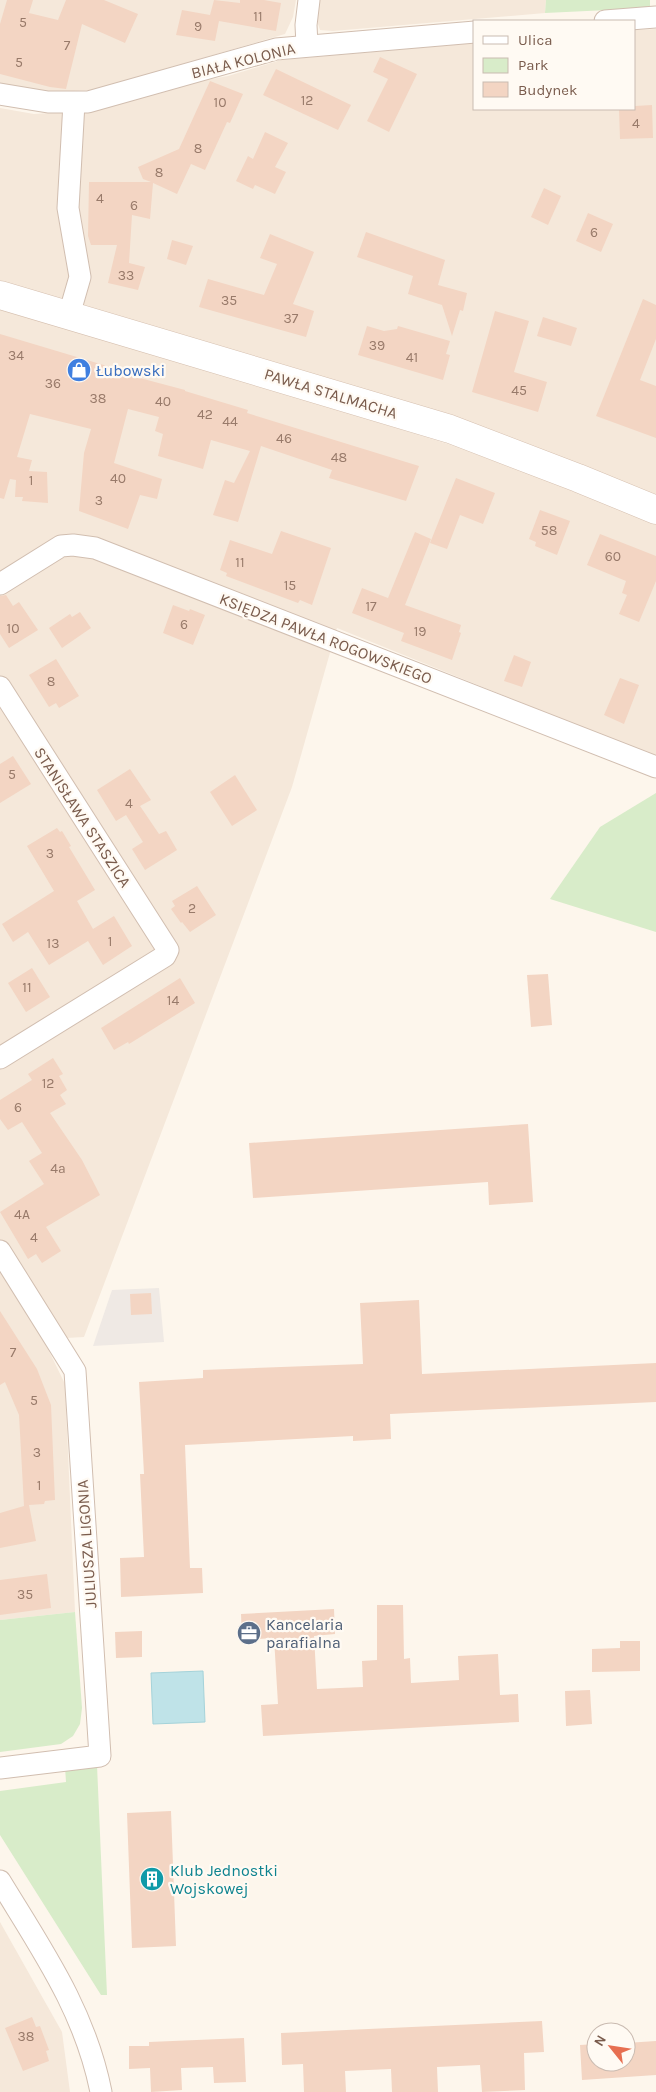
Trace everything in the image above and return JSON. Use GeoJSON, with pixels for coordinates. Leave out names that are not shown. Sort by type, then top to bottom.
{"type":"FeatureCollection","features":[{"type":"Feature","properties":{"kind":"street"},"geometry":{"type":"LineString","coordinates":[[307,45],[306,25],[309,0]]}},
{"type":"Feature","properties":{"kind":"street"},"geometry":{"type":"LineString","coordinates":[[618,20],[656,17]]}},
{"type":"Feature","properties":{"kind":"street","name":"BIAŁA KOLONIA"},"geometry":{"type":"LineString","coordinates":[[0,94],[48,102],[74,103],[102,99],[276,49],[473,32]]}},
{"type":"Feature","properties":{"kind":"street"},"geometry":{"type":"LineString","coordinates":[[70,315],[80,277],[68,208],[74,103]]}},
{"type":"Feature","properties":{"kind":"street","name":"PAWŁA STALMACHA"},"geometry":{"type":"LineString","coordinates":[[0,295],[450,429],[656,510]]}},
{"type":"Feature","properties":{"kind":"street","name":"KSIĘDZA PAWŁA ROGOWSKIEGO"},"geometry":{"type":"LineString","coordinates":[[0,584],[61,546],[95,548],[656,767]]}},
{"type":"Feature","properties":{"kind":"street","name":"STANISŁAWA STASZICA"},"geometry":{"type":"LineString","coordinates":[[0,687],[168,950],[165,956],[0,1058]]}},
{"type":"Feature","properties":{"kind":"street","name":"JULIUSZA LIGONIA"},"geometry":{"type":"LineString","coordinates":[[0,1251],[75,1371],[100,1756],[0,1768]]}},
{"type":"Feature","properties":{"kind":"street"},"geometry":{"type":"LineString","coordinates":[[0,1881],[69,1996],[86,2038],[101,2092]]}},
{"type":"Feature","properties":{"kind":"shaded area"},"geometry":{"type":"Polygon","coordinates":[[[0,0],[296,0],[293,17],[285,34],[94,90],[53,92],[0,85],[0,0]]]}},
{"type":"Feature","properties":{"kind":"shaded area"},"geometry":{"type":"Polygon","coordinates":[[[315,0],[546,0],[545,13],[333,31],[320,30],[314,12],[315,0]]]}},
{"type":"Feature","properties":{"kind":"shaded area"},"geometry":{"type":"Polygon","coordinates":[[[656,29],[656,498],[0,285],[0,108],[34,114],[92,110],[195,82],[228,76],[281,60],[473,43],[473,110],[636,110],[636,30],[656,29]]]}},
{"type":"Feature","properties":{"kind":"shaded area"},"geometry":{"type":"Polygon","coordinates":[[[0,310],[191,365],[448,444],[656,523],[656,757],[337,628],[292,787],[84,1337],[66,1338],[48,1349],[65,1384],[75,1612],[0,1620],[0,310]]]}},
{"type":"Feature","properties":{"kind":"shaded area"},"geometry":{"type":"Polygon","coordinates":[[[159,1288],[164,1342],[93,1346],[112,1290],[159,1288]]]}},
{"type":"Feature","properties":{"kind":"shaded area"},"geometry":{"type":"Polygon","coordinates":[[[0,1922],[62,2032],[70,2092],[0,2092],[0,1922]]]}},
{"type":"Feature","properties":{"kind":"green space"},"geometry":{"type":"Polygon","coordinates":[[[546,0],[650,0],[650,8],[545,13],[546,0]]]}},
{"type":"Feature","properties":{"kind":"green space"},"geometry":{"type":"Polygon","coordinates":[[[656,793],[656,932],[550,899],[600,827],[656,793]]]}},
{"type":"Feature","properties":{"kind":"green space"},"geometry":{"type":"Polygon","coordinates":[[[75,1612],[82,1708],[80,1724],[73,1736],[61,1744],[0,1752],[0,1620],[75,1612]]]}},
{"type":"Feature","properties":{"kind":"green space"},"geometry":{"type":"Polygon","coordinates":[[[97,1765],[107,1995],[101,1995],[0,1835],[0,1791],[66,1782],[65,1767],[97,1765]]]}},
{"type":"Feature","properties":{"kind":"water"},"geometry":{"type":"Polygon","coordinates":[[[203,1671],[205,1722],[153,1724],[151,1673],[203,1671]]]}},
{"type":"Feature","properties":{"kind":"building"},"geometry":{"type":"Polygon","coordinates":[[[7,0],[33,0],[29,13],[58,20],[66,0],[104,0],[138,14],[125,43],[82,24],[66,89],[50,87],[0,74],[0,24],[7,0]]]}},
{"type":"Feature","properties":{"kind":"building"},"geometry":{"type":"Polygon","coordinates":[[[214,0],[240,3],[240,0],[264,0],[281,3],[276,31],[219,21],[215,41],[176,35],[182,10],[210,15],[214,0]]]}},
{"type":"Feature","properties":{"kind":"building"},"geometry":{"type":"Polygon","coordinates":[[[380,57],[417,74],[389,132],[367,121],[388,79],[373,72],[380,57]]]}},
{"type":"Feature","properties":{"kind":"building"},"geometry":{"type":"Polygon","coordinates":[[[276,69],[351,105],[338,130],[263,95],[276,69]]]}},
{"type":"Feature","properties":{"kind":"building"},"geometry":{"type":"Polygon","coordinates":[[[210,81],[243,94],[230,123],[227,122],[205,170],[191,164],[177,194],[153,183],[150,219],[132,215],[129,263],[145,267],[138,290],[108,283],[117,245],[91,245],[88,236],[89,182],[151,182],[143,179],[138,167],[179,149],[210,81]]]}},
{"type":"Feature","properties":{"kind":"building"},"geometry":{"type":"Polygon","coordinates":[[[652,105],[653,138],[620,139],[619,110],[636,110],[636,106],[652,105]]]}},
{"type":"Feature","properties":{"kind":"building"},"geometry":{"type":"Polygon","coordinates":[[[265,132],[288,143],[275,167],[286,172],[275,194],[255,185],[253,189],[236,181],[248,156],[253,159],[265,132]]]}},
{"type":"Feature","properties":{"kind":"building"},"geometry":{"type":"Polygon","coordinates":[[[544,188],[561,196],[548,225],[531,217],[544,188]]]}},
{"type":"Feature","properties":{"kind":"building"},"geometry":{"type":"Polygon","coordinates":[[[588,213],[613,224],[601,252],[576,241],[588,213]]]}},
{"type":"Feature","properties":{"kind":"building"},"geometry":{"type":"Polygon","coordinates":[[[366,232],[445,260],[438,285],[467,293],[463,311],[460,310],[452,336],[442,305],[408,294],[413,276],[357,257],[366,232]]]}},
{"type":"Feature","properties":{"kind":"building"},"geometry":{"type":"Polygon","coordinates":[[[270,234],[314,252],[293,304],[314,311],[306,337],[199,307],[208,279],[264,295],[277,264],[260,258],[270,234]]]}},
{"type":"Feature","properties":{"kind":"building"},"geometry":{"type":"Polygon","coordinates":[[[172,240],[193,246],[186,265],[167,259],[172,240]]]}},
{"type":"Feature","properties":{"kind":"building"},"geometry":{"type":"Polygon","coordinates":[[[643,299],[656,305],[656,339],[640,380],[656,386],[656,438],[596,416],[643,299]]]}},
{"type":"Feature","properties":{"kind":"building"},"geometry":{"type":"Polygon","coordinates":[[[495,311],[529,321],[514,372],[547,382],[538,412],[472,392],[495,311]]]}},
{"type":"Feature","properties":{"kind":"building"},"geometry":{"type":"Polygon","coordinates":[[[543,317],[577,328],[571,346],[537,336],[543,317]]]}},
{"type":"Feature","properties":{"kind":"building"},"geometry":{"type":"Polygon","coordinates":[[[367,326],[384,331],[397,329],[398,326],[450,341],[446,354],[450,355],[443,380],[358,355],[367,326]]]}},
{"type":"Feature","properties":{"kind":"building"},"geometry":{"type":"Polygon","coordinates":[[[0,334],[137,375],[136,377],[185,390],[248,410],[247,413],[419,466],[406,501],[329,478],[332,470],[261,446],[238,522],[213,515],[225,480],[234,483],[250,451],[211,440],[203,469],[158,456],[163,434],[155,431],[159,417],[128,409],[114,463],[162,479],[157,499],[140,495],[128,529],[79,511],[84,453],[91,429],[30,414],[17,457],[32,460],[29,471],[47,472],[48,503],[22,501],[23,497],[15,497],[16,480],[10,479],[4,499],[0,498],[0,334]]]}},
{"type":"Feature","properties":{"kind":"building"},"geometry":{"type":"Polygon","coordinates":[[[456,478],[495,493],[483,524],[460,515],[447,549],[430,543],[456,478]]]}},
{"type":"Feature","properties":{"kind":"building"},"geometry":{"type":"Polygon","coordinates":[[[540,510],[570,521],[557,555],[535,546],[536,542],[529,539],[540,510]]]}},
{"type":"Feature","properties":{"kind":"building"},"geometry":{"type":"Polygon","coordinates":[[[281,531],[331,548],[312,605],[300,600],[298,603],[226,576],[227,573],[220,570],[230,540],[272,554],[281,531]]]}},
{"type":"Feature","properties":{"kind":"building"},"geometry":{"type":"Polygon","coordinates":[[[415,532],[431,539],[405,605],[461,625],[459,632],[461,633],[452,660],[401,641],[404,633],[352,613],[362,588],[388,598],[415,532]]]}},
{"type":"Feature","properties":{"kind":"building"},"geometry":{"type":"Polygon","coordinates":[[[600,534],[656,556],[656,581],[639,622],[619,614],[627,595],[622,593],[626,581],[587,565],[600,534]]]}},
{"type":"Feature","properties":{"kind":"building"},"geometry":{"type":"Polygon","coordinates":[[[6,595],[13,606],[19,602],[38,630],[9,648],[0,634],[0,596],[6,595]]]}},
{"type":"Feature","properties":{"kind":"building"},"geometry":{"type":"Polygon","coordinates":[[[173,605],[205,615],[193,645],[163,633],[173,605]]]}},
{"type":"Feature","properties":{"kind":"building"},"geometry":{"type":"Polygon","coordinates":[[[80,612],[91,628],[62,648],[49,628],[70,614],[72,617],[80,612]]]}},
{"type":"Feature","properties":{"kind":"building"},"geometry":{"type":"Polygon","coordinates":[[[514,655],[531,662],[522,687],[504,681],[514,655]]]}},
{"type":"Feature","properties":{"kind":"building"},"geometry":{"type":"Polygon","coordinates":[[[56,659],[79,696],[59,708],[56,703],[49,707],[29,675],[56,659]]]}},
{"type":"Feature","properties":{"kind":"building"},"geometry":{"type":"Polygon","coordinates":[[[620,678],[639,685],[624,724],[604,715],[620,678]]]}},
{"type":"Feature","properties":{"kind":"building"},"geometry":{"type":"Polygon","coordinates":[[[13,756],[31,784],[0,803],[0,764],[13,756]]]}},
{"type":"Feature","properties":{"kind":"building"},"geometry":{"type":"Polygon","coordinates":[[[130,769],[151,800],[140,806],[159,834],[166,831],[177,850],[145,870],[132,849],[143,842],[126,815],[116,821],[97,790],[130,769]]]}},
{"type":"Feature","properties":{"kind":"building"},"geometry":{"type":"Polygon","coordinates":[[[235,775],[257,810],[232,826],[210,792],[235,775]]]}},
{"type":"Feature","properties":{"kind":"building"},"geometry":{"type":"Polygon","coordinates":[[[57,828],[60,832],[62,831],[71,846],[69,847],[95,890],[77,901],[93,929],[114,916],[132,946],[103,965],[88,941],[49,965],[28,932],[13,942],[2,924],[54,891],[27,846],[57,828]]]}},
{"type":"Feature","properties":{"kind":"building"},"geometry":{"type":"Polygon","coordinates":[[[197,886],[216,915],[190,932],[171,909],[175,906],[172,901],[197,886]]]}},
{"type":"Feature","properties":{"kind":"building"},"geometry":{"type":"Polygon","coordinates":[[[32,968],[50,997],[26,1012],[8,983],[32,968]]]}},
{"type":"Feature","properties":{"kind":"building"},"geometry":{"type":"Polygon","coordinates":[[[548,974],[552,1025],[531,1027],[527,975],[548,974]]]}},
{"type":"Feature","properties":{"kind":"building"},"geometry":{"type":"Polygon","coordinates":[[[180,978],[195,1003],[129,1044],[128,1042],[114,1050],[101,1028],[180,978]]]}},
{"type":"Feature","properties":{"kind":"building"},"geometry":{"type":"Polygon","coordinates":[[[53,1058],[63,1074],[59,1076],[67,1090],[60,1095],[66,1104],[50,1113],[82,1160],[100,1195],[46,1227],[61,1251],[42,1263],[36,1254],[28,1259],[0,1212],[44,1184],[29,1161],[42,1153],[22,1122],[8,1130],[0,1119],[0,1100],[32,1080],[28,1074],[53,1058]]]}},
{"type":"Feature","properties":{"kind":"building"},"geometry":{"type":"Polygon","coordinates":[[[528,1124],[533,1202],[489,1205],[488,1182],[253,1198],[249,1143],[528,1124]]]}},
{"type":"Feature","properties":{"kind":"building"},"geometry":{"type":"Polygon","coordinates":[[[151,1293],[152,1314],[131,1315],[130,1294],[151,1293]]]}},
{"type":"Feature","properties":{"kind":"building"},"geometry":{"type":"Polygon","coordinates":[[[419,1300],[422,1374],[656,1363],[656,1402],[390,1414],[391,1439],[353,1441],[353,1436],[185,1445],[190,1568],[202,1568],[203,1593],[121,1597],[120,1558],[144,1557],[140,1474],[144,1474],[139,1382],[203,1378],[203,1370],[363,1364],[360,1303],[419,1300]]]}},
{"type":"Feature","properties":{"kind":"building"},"geometry":{"type":"Polygon","coordinates":[[[0,1311],[37,1369],[51,1405],[55,1500],[45,1501],[44,1504],[29,1505],[36,1541],[0,1548],[0,1513],[24,1506],[19,1415],[5,1382],[0,1385],[0,1311]]]}},
{"type":"Feature","properties":{"kind":"building"},"geometry":{"type":"Polygon","coordinates":[[[47,1574],[51,1608],[0,1615],[0,1580],[47,1574]]]}},
{"type":"Feature","properties":{"kind":"building"},"geometry":{"type":"Polygon","coordinates":[[[377,1605],[403,1605],[404,1659],[410,1658],[411,1683],[459,1680],[458,1656],[498,1654],[500,1695],[518,1694],[519,1722],[263,1736],[261,1705],[278,1704],[274,1638],[242,1640],[241,1614],[334,1609],[335,1634],[314,1636],[317,1689],[363,1687],[362,1661],[377,1660],[377,1605]]]}},
{"type":"Feature","properties":{"kind":"building"},"geometry":{"type":"Polygon","coordinates":[[[142,1631],[142,1657],[116,1658],[115,1632],[142,1631]]]}},
{"type":"Feature","properties":{"kind":"building"},"geometry":{"type":"Polygon","coordinates":[[[620,1641],[640,1641],[640,1671],[592,1672],[592,1649],[620,1648],[620,1641]]]}},
{"type":"Feature","properties":{"kind":"building"},"geometry":{"type":"Polygon","coordinates":[[[590,1690],[592,1724],[566,1726],[565,1691],[590,1690]]]}},
{"type":"Feature","properties":{"kind":"building","name":"Klub Jednostki Wojskowej"},"geometry":{"type":"Polygon","coordinates":[[[171,1811],[176,1946],[132,1948],[127,1813],[171,1811]]]}},
{"type":"Feature","properties":{"kind":"building"},"geometry":{"type":"Polygon","coordinates":[[[32,2017],[36,2027],[40,2026],[49,2050],[46,2051],[49,2061],[23,2071],[5,2028],[32,2017]]]}},
{"type":"Feature","properties":{"kind":"building"},"geometry":{"type":"Polygon","coordinates":[[[542,2021],[544,2052],[524,2053],[525,2090],[482,2092],[480,2065],[437,2067],[438,2092],[392,2092],[391,2069],[345,2071],[346,2092],[304,2092],[303,2064],[282,2065],[281,2033],[542,2021]]]}},
{"type":"Feature","properties":{"kind":"building"},"geometry":{"type":"Polygon","coordinates":[[[244,2038],[246,2082],[214,2083],[213,2067],[181,2068],[182,2090],[151,2092],[150,2068],[129,2069],[129,2046],[149,2046],[149,2042],[244,2038]]]}},
{"type":"Feature","properties":{"kind":"building"},"geometry":{"type":"Polygon","coordinates":[[[656,2041],[656,2075],[582,2080],[580,2045],[586,2045],[586,2072],[636,2072],[636,2042],[656,2041]]]}},
{"type":"Feature","properties":{"kind":"place","name":"Łubowski"},"geometry":{"type":"Point","coordinates":[79,370]}},
{"type":"Feature","properties":{"kind":"place","name":"Kancelaria parafialna"},"geometry":{"type":"Point","coordinates":[249,1633]}},
{"type":"Feature","properties":{"kind":"place","name":"Klub Jednostki Wojskowej"},"geometry":{"type":"Point","coordinates":[152,1879]}}]}
